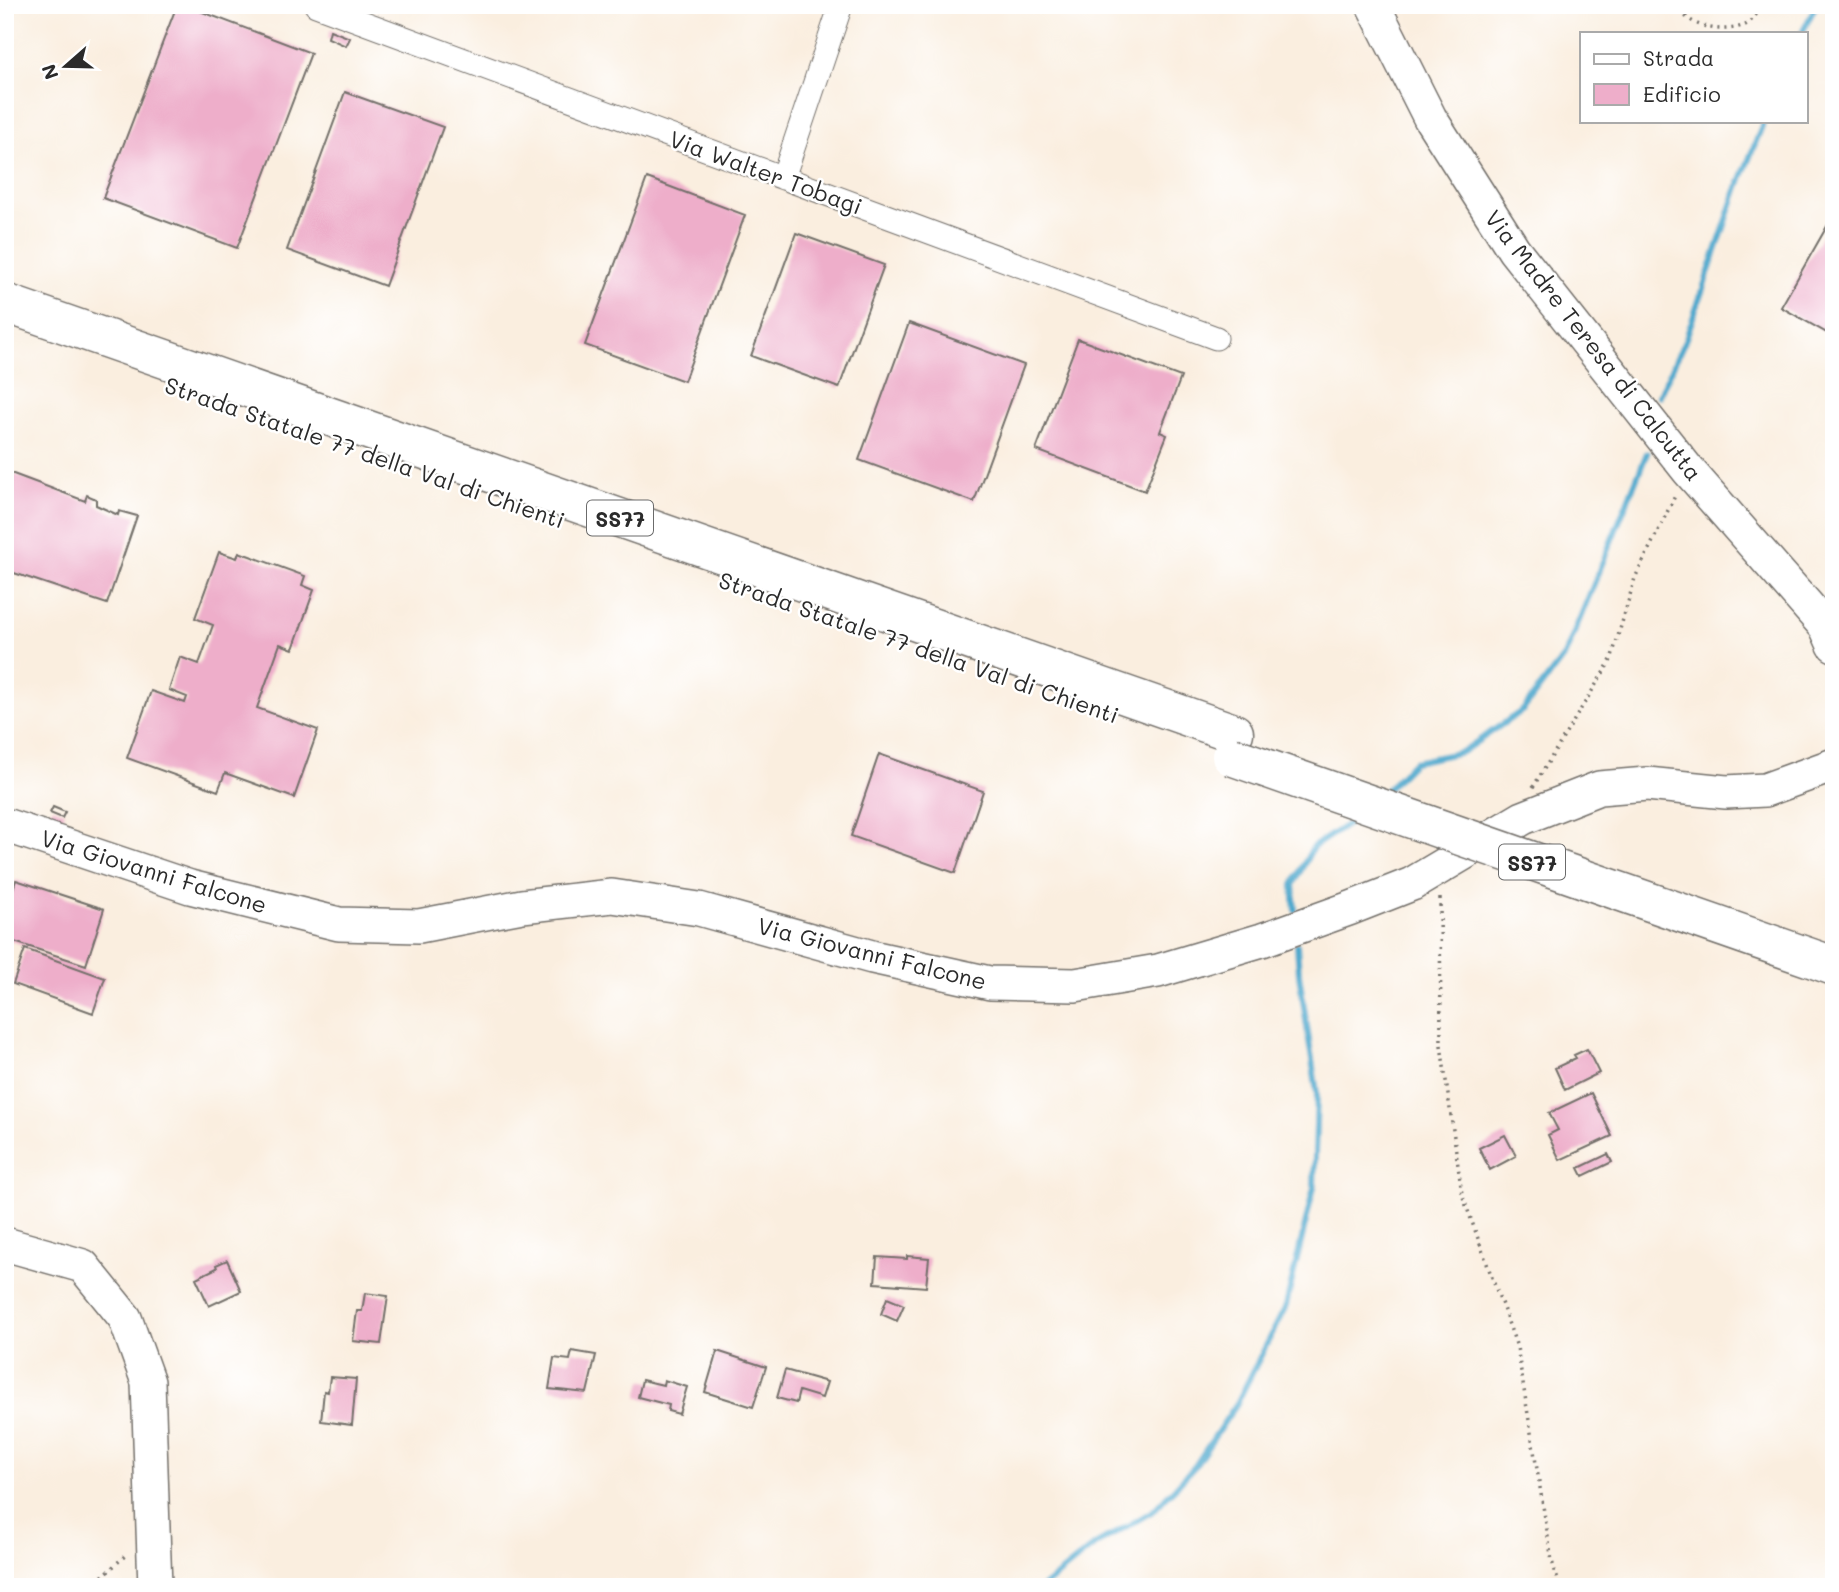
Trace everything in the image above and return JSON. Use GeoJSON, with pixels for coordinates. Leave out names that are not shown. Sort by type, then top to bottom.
{"type":"FeatureCollection","features":[{"type":"Feature","properties":{"kind":"highway","name":"Strada Statale 77 della Val di Chienti"},"geometry":{"type":"LineString","coordinates":[[5,303],[1233,745],[1834,967]]}},
{"type":"Feature","properties":{"kind":"highway","name":"Strada Statale 77 della Val di Chienti"},"geometry":{"type":"LineString","coordinates":[[5,327],[1233,745],[1834,942]]}},
{"type":"Feature","properties":{"kind":"street","name":"Via Walter Tobagi"},"geometry":{"type":"LineString","coordinates":[[316,5],[1216,338]]}},
{"type":"Feature","properties":{"kind":"street"},"geometry":{"type":"LineString","coordinates":[[783,178],[841,5]]}},
{"type":"Feature","properties":{"kind":"street","name":"Via Madre Teresa di Calcutta"},"geometry":{"type":"LineString","coordinates":[[1373,5],[1430,118],[1514,250],[1688,470],[1831,634]]}},
{"type":"Feature","properties":{"kind":"street","name":"Via Giovanni Falcone"},"geometry":{"type":"LineString","coordinates":[[1800,778],[1825,754],[1834,740]]}},
{"type":"Feature","properties":{"kind":"street","name":"Via Giovanni Falcone"},"geometry":{"type":"LineString","coordinates":[[5,825],[190,887],[339,924],[419,926],[522,906],[612,896],[699,909],[872,957],[990,983],[1075,985],[1158,971],[1262,940],[1352,908],[1412,884],[1523,818],[1599,788],[1647,784],[1726,792],[1765,790],[1834,765]]}},
{"type":"Feature","properties":{"kind":"street"},"geometry":{"type":"LineString","coordinates":[[5,1244],[83,1266],[125,1318],[148,1382],[155,1587]]}},
{"type":"Feature","properties":{"kind":"path"},"geometry":{"type":"LineString","coordinates":[[1677,5],[1682,15],[1711,30],[1746,24],[1764,5]]}},
{"type":"Feature","properties":{"kind":"path"},"geometry":{"type":"LineString","coordinates":[[1523,818],[1534,785],[1611,660],[1634,578],[1688,470]]}},
{"type":"Feature","properties":{"kind":"path"},"geometry":{"type":"LineString","coordinates":[[1440,868],[1441,1045],[1462,1194],[1517,1347],[1552,1561],[1560,1587]]}},
{"type":"Feature","properties":{"kind":"path"},"geometry":{"type":"LineString","coordinates":[[84,1587],[104,1575],[153,1530]]}},
{"type":"Feature","properties":{"kind":"path"},"geometry":{"type":"LineString","coordinates":[[5,1584],[35,1587]]}},
{"type":"Feature","properties":{"kind":"building"},"geometry":{"type":"Polygon","coordinates":[[[177,5],[184,5],[311,53],[237,248],[103,198],[177,5]]]}},
{"type":"Feature","properties":{"kind":"building"},"geometry":{"type":"Polygon","coordinates":[[[330,30],[350,38],[346,46],[328,38],[330,30]]]}},
{"type":"Feature","properties":{"kind":"building"},"geometry":{"type":"Polygon","coordinates":[[[345,92],[443,127],[385,286],[287,250],[345,92]]]}},
{"type":"Feature","properties":{"kind":"building"},"geometry":{"type":"Polygon","coordinates":[[[647,178],[745,215],[684,381],[585,345],[647,178]]]}},
{"type":"Feature","properties":{"kind":"building"},"geometry":{"type":"Polygon","coordinates":[[[1834,214],[1834,337],[1781,307],[1834,214]]]}},
{"type":"Feature","properties":{"kind":"building"},"geometry":{"type":"Polygon","coordinates":[[[796,233],[884,265],[839,388],[751,356],[796,233]]]}},
{"type":"Feature","properties":{"kind":"building"},"geometry":{"type":"Polygon","coordinates":[[[909,323],[1024,365],[974,502],[859,460],[909,323]]]}},
{"type":"Feature","properties":{"kind":"building"},"geometry":{"type":"Polygon","coordinates":[[[1078,339],[1181,377],[1160,432],[1167,435],[1145,491],[1036,450],[1078,339]]]}},
{"type":"Feature","properties":{"kind":"building"},"geometry":{"type":"Polygon","coordinates":[[[8,472],[85,501],[87,495],[96,499],[96,505],[118,515],[119,511],[137,516],[107,604],[5,570],[5,479],[8,472]]]}},
{"type":"Feature","properties":{"kind":"building"},"geometry":{"type":"Polygon","coordinates":[[[219,552],[237,558],[239,552],[305,576],[302,585],[314,590],[293,649],[280,644],[257,708],[318,730],[294,798],[225,773],[218,791],[127,758],[151,691],[185,703],[187,697],[169,690],[180,657],[199,664],[213,625],[195,618],[219,552]]]}},
{"type":"Feature","properties":{"kind":"building"},"geometry":{"type":"Polygon","coordinates":[[[879,754],[983,791],[955,873],[851,836],[879,754]]]}},
{"type":"Feature","properties":{"kind":"building"},"geometry":{"type":"Polygon","coordinates":[[[53,807],[65,812],[62,818],[50,813],[53,807]]]}},
{"type":"Feature","properties":{"kind":"building"},"geometry":{"type":"Polygon","coordinates":[[[16,880],[104,909],[86,965],[5,939],[5,914],[16,880]]]}},
{"type":"Feature","properties":{"kind":"building"},"geometry":{"type":"Polygon","coordinates":[[[25,949],[105,978],[93,1013],[13,984],[25,949]]]}},
{"type":"Feature","properties":{"kind":"building"},"geometry":{"type":"Polygon","coordinates":[[[1587,1049],[1599,1073],[1565,1090],[1555,1068],[1576,1058],[1574,1055],[1587,1049]]]}},
{"type":"Feature","properties":{"kind":"building"},"geometry":{"type":"Polygon","coordinates":[[[1591,1093],[1612,1136],[1560,1160],[1548,1135],[1558,1130],[1549,1113],[1591,1093]]]}},
{"type":"Feature","properties":{"kind":"building"},"geometry":{"type":"Polygon","coordinates":[[[1505,1135],[1516,1156],[1490,1170],[1479,1148],[1505,1135]]]}},
{"type":"Feature","properties":{"kind":"building"},"geometry":{"type":"Polygon","coordinates":[[[1608,1154],[1612,1162],[1583,1176],[1579,1168],[1608,1154]]]}},
{"type":"Feature","properties":{"kind":"building"},"geometry":{"type":"Polygon","coordinates":[[[907,1256],[929,1258],[926,1287],[875,1283],[877,1257],[907,1259],[907,1256]]]}},
{"type":"Feature","properties":{"kind":"building"},"geometry":{"type":"Polygon","coordinates":[[[227,1260],[241,1291],[209,1306],[196,1278],[227,1260]]]}},
{"type":"Feature","properties":{"kind":"building"},"geometry":{"type":"Polygon","coordinates":[[[365,1293],[388,1296],[381,1344],[353,1341],[357,1311],[362,1311],[365,1293]]]}},
{"type":"Feature","properties":{"kind":"building"},"geometry":{"type":"Polygon","coordinates":[[[887,1298],[904,1305],[897,1321],[881,1314],[887,1298]]]}},
{"type":"Feature","properties":{"kind":"building"},"geometry":{"type":"Polygon","coordinates":[[[572,1351],[596,1355],[587,1393],[549,1389],[554,1358],[570,1360],[572,1351]]]}},
{"type":"Feature","properties":{"kind":"building"},"geometry":{"type":"Polygon","coordinates":[[[717,1351],[766,1367],[753,1407],[705,1392],[717,1351]]]}},
{"type":"Feature","properties":{"kind":"building"},"geometry":{"type":"Polygon","coordinates":[[[785,1370],[827,1382],[822,1398],[799,1391],[796,1403],[777,1398],[785,1370]]]}},
{"type":"Feature","properties":{"kind":"building"},"geometry":{"type":"Polygon","coordinates":[[[330,1377],[356,1379],[352,1425],[321,1421],[324,1391],[328,1392],[330,1377]]]}},
{"type":"Feature","properties":{"kind":"building"},"geometry":{"type":"Polygon","coordinates":[[[642,1380],[663,1385],[664,1380],[687,1387],[679,1414],[668,1411],[669,1405],[638,1397],[642,1380]]]}},
{"type":"Feature","properties":{"kind":"waterway"},"geometry":{"type":"LineString","coordinates":[[1802,32],[1816,5]]}},
{"type":"Feature","properties":{"kind":"waterway"},"geometry":{"type":"LineString","coordinates":[[1659,396],[1686,338],[1738,187],[1764,122]]}},
{"type":"Feature","properties":{"kind":"waterway"},"geometry":{"type":"LineString","coordinates":[[1380,796],[1414,762],[1462,752],[1523,710],[1565,655],[1647,453]]}},
{"type":"Feature","properties":{"kind":"waterway"},"geometry":{"type":"LineString","coordinates":[[1295,910],[1293,885],[1313,847],[1360,816]]}},
{"type":"Feature","properties":{"kind":"waterway"},"geometry":{"type":"LineString","coordinates":[[1043,1587],[1095,1545],[1153,1511],[1195,1466],[1237,1403],[1286,1306],[1314,1187],[1317,1093],[1297,945]]}}]}
